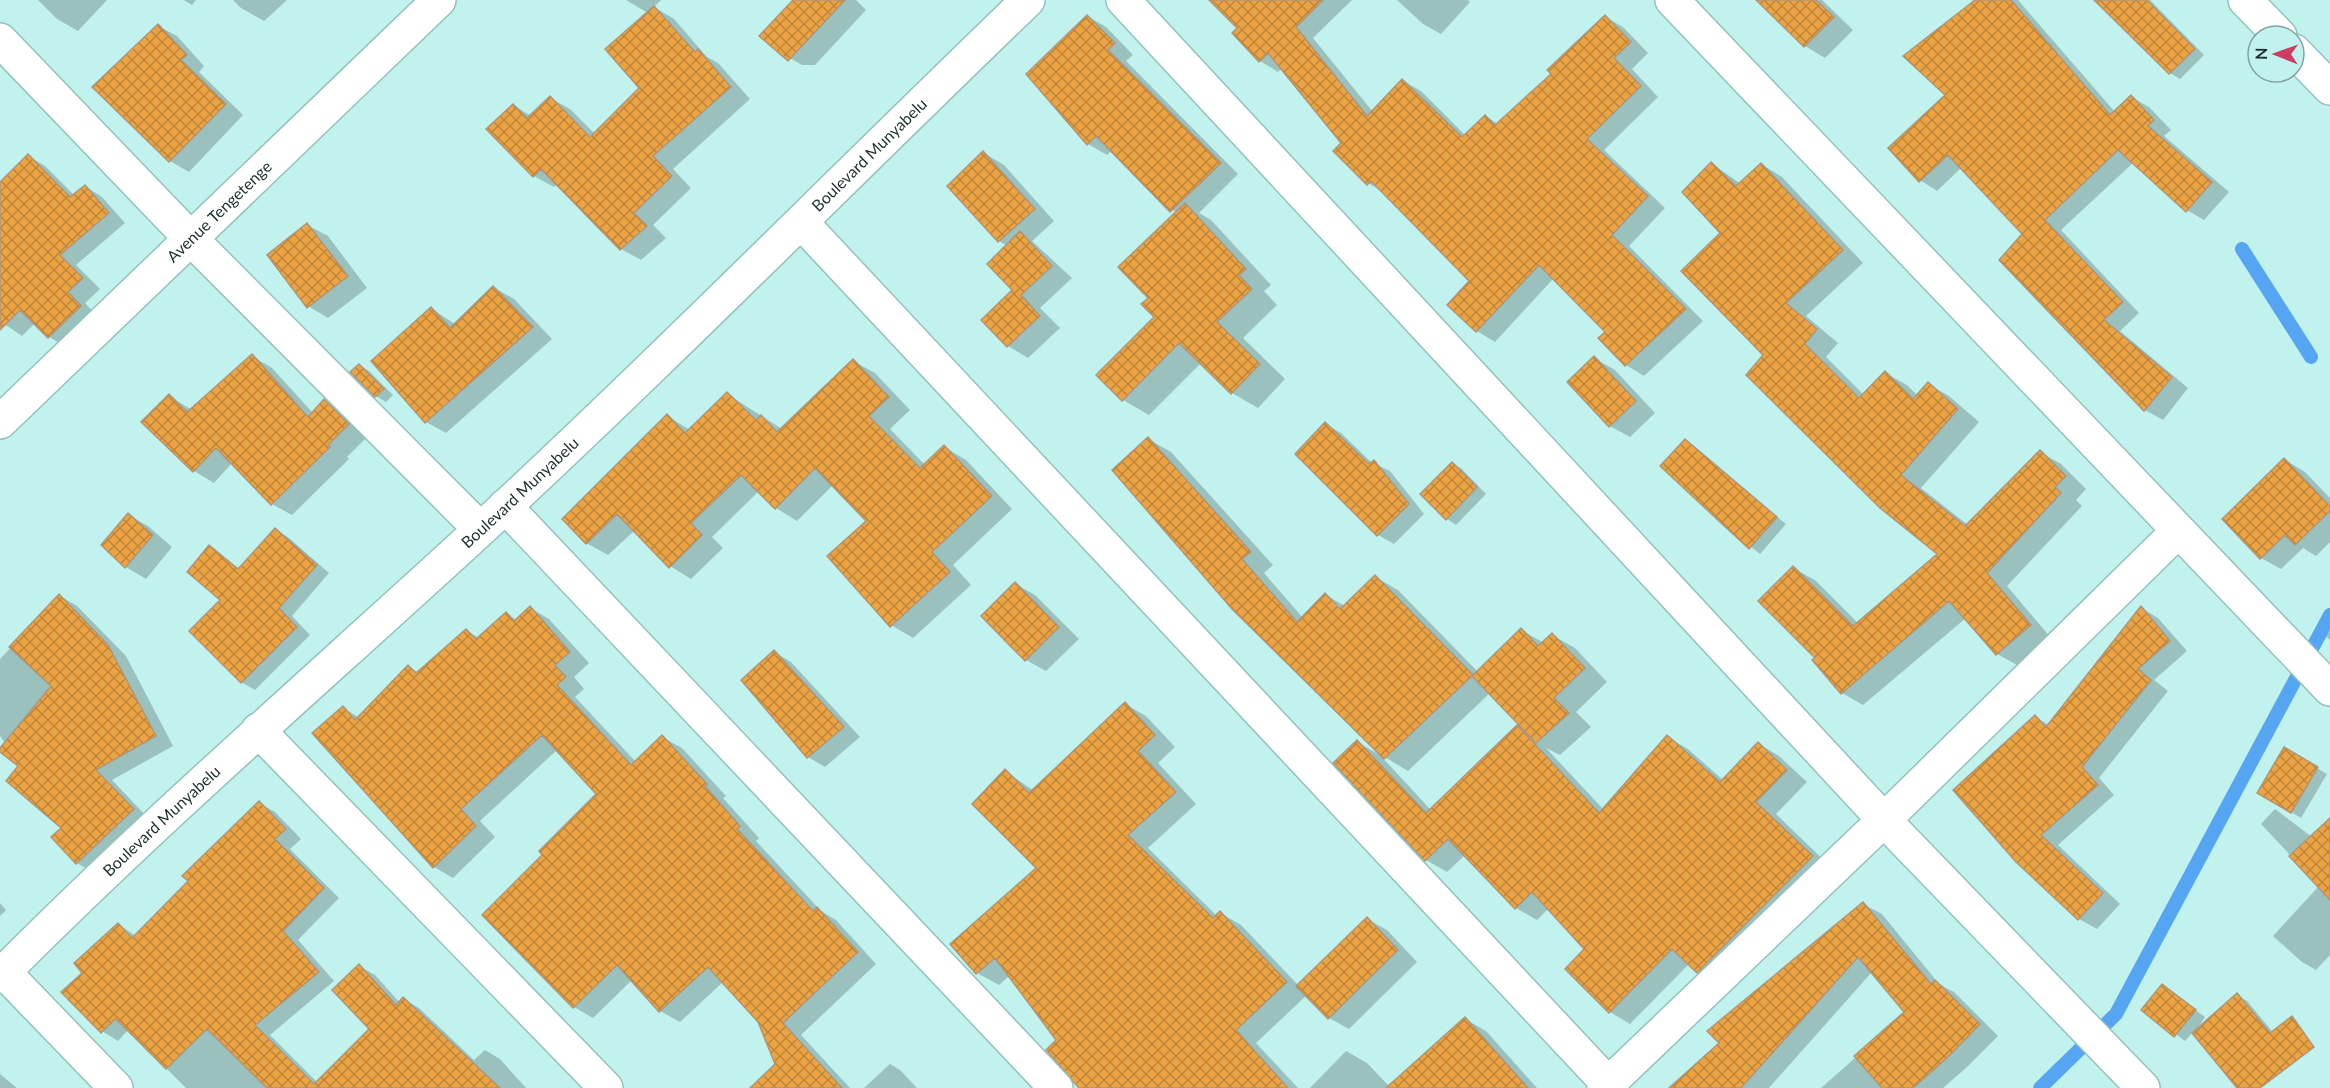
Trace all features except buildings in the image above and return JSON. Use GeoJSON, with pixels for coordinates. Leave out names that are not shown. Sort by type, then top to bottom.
{"type":"FeatureCollection","features":[{"type":"Feature","properties":{"kind":"street","name":"Avenue Tengetenge"},"geometry":{"type":"LineString","coordinates":[[0,422],[192,240],[439,0]]}},
{"type":"Feature","properties":{"kind":"street","name":"Boulevard Munyabelu"},"geometry":{"type":"LineString","coordinates":[[2,974],[258,730],[505,506],[1028,0]]}},
{"type":"Feature","properties":{"kind":"street"},"geometry":{"type":"LineString","coordinates":[[1122,0],[1884,820],[2143,1088]]}},
{"type":"Feature","properties":{"kind":"street"},"geometry":{"type":"LineString","coordinates":[[1672,0],[2284,641],[2321,669]]}},
{"type":"Feature","properties":{"kind":"street"},"geometry":{"type":"LineString","coordinates":[[2245,0],[2268,24]]}},
{"type":"Feature","properties":{"kind":"street"},"geometry":{"type":"LineString","coordinates":[[0,40],[192,240],[480,529]]}},
{"type":"Feature","properties":{"kind":"street"},"geometry":{"type":"LineString","coordinates":[[2306,63],[2330,88]]}},
{"type":"Feature","properties":{"kind":"street"},"geometry":{"type":"LineString","coordinates":[[801,222],[1608,1087],[2178,531]]}},
{"type":"Feature","properties":{"kind":"street"},"geometry":{"type":"LineString","coordinates":[[505,506],[1056,1088]]}},
{"type":"Feature","properties":{"kind":"street"},"geometry":{"type":"LineString","coordinates":[[258,730],[606,1088]]}},
{"type":"Feature","properties":{"kind":"street"},"geometry":{"type":"LineString","coordinates":[[2,974],[116,1088]]}},
{"type":"Feature","properties":{"kind":"waterway"},"geometry":{"type":"LineString","coordinates":[[2242,249],[2311,357]]}},
{"type":"Feature","properties":{"kind":"waterway"},"geometry":{"type":"LineString","coordinates":[[2040,1088],[2116,1014],[2330,615]]}}]}
